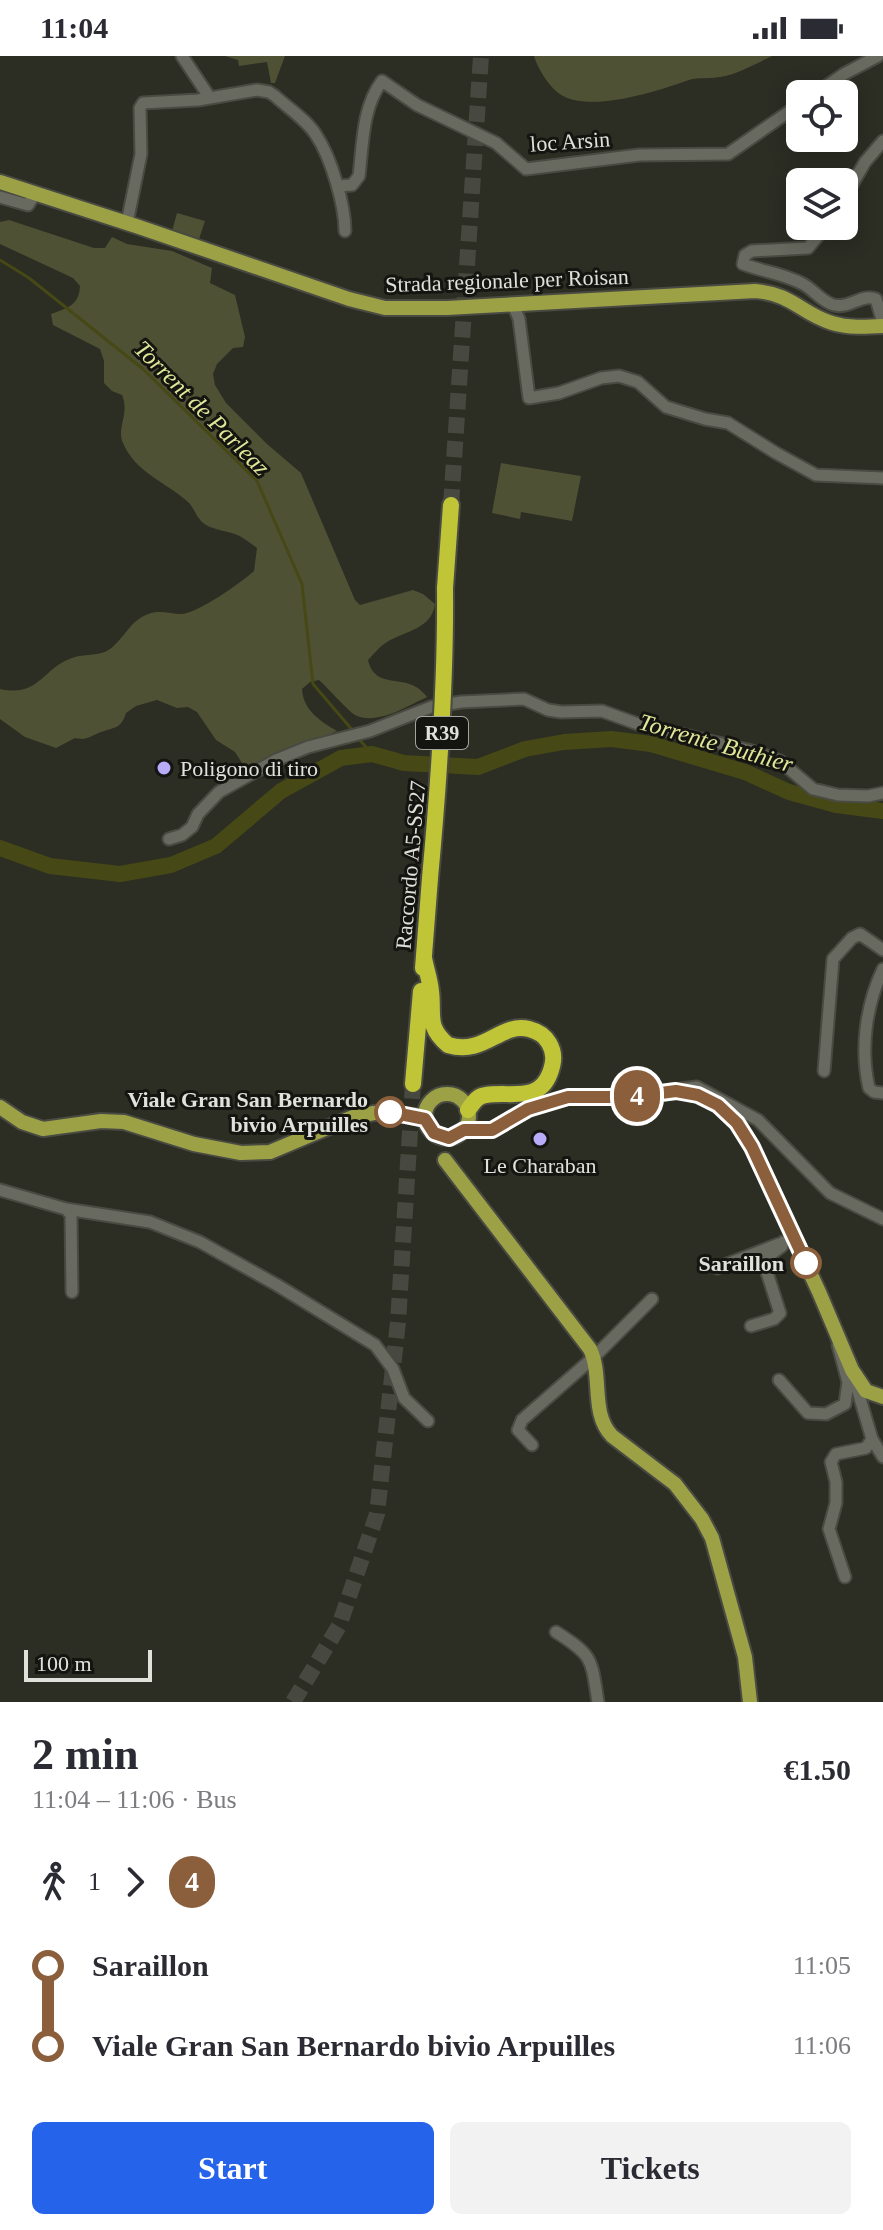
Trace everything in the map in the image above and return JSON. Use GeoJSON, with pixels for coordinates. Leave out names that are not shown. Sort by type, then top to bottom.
{"type":"FeatureCollection","features":[{"type":"Feature","properties":{"kind":"highway","name":"Raccordo A5-SS27"},"geometry":{"type":"LineString","coordinates":[[413,1084],[443,721],[445,588],[451,505]]}},
{"type":"Feature","properties":{"kind":"highway"},"geometry":{"type":"LineString","coordinates":[[424,958],[431,991],[430,1017],[433,1028],[448,1045],[471,1048],[513,1028],[528,1029],[540,1033],[554,1054],[548,1079],[539,1089],[525,1095],[487,1094],[477,1098],[458,1126]]}},
{"type":"Feature","properties":{"kind":"main road","name":"Strada regionale per Roisan"},"geometry":{"type":"LineString","coordinates":[[0,182],[349,299],[385,308],[755,291],[782,295],[832,323],[852,327],[883,324]]}},
{"type":"Feature","properties":{"kind":"main road"},"geometry":{"type":"LineString","coordinates":[[429,1103],[425,1119],[430,1129],[458,1126],[482,1132],[498,1127],[528,1109],[568,1097],[630,1097],[676,1091],[706,1098],[728,1113],[752,1147],[788,1239],[852,1370],[866,1391],[883,1397]]}},
{"type":"Feature","properties":{"kind":"main road"},"geometry":{"type":"LineString","coordinates":[[0,1107],[22,1122],[43,1129],[101,1121],[124,1122],[194,1144],[241,1153],[270,1152],[353,1117],[393,1113],[429,1103],[437,1096],[453,1094],[463,1100],[458,1126],[445,1160],[594,1357],[604,1427],[675,1484],[702,1519],[712,1538],[745,1657],[750,1702]]}},
{"type":"Feature","properties":{"kind":"main road"},"geometry":{"type":"LineString","coordinates":[[393,1113],[425,1119]]}},
{"type":"Feature","properties":{"kind":"street"},"geometry":{"type":"LineString","coordinates":[[182,56],[210,98]]}},
{"type":"Feature","properties":{"kind":"street"},"geometry":{"type":"LineString","coordinates":[[838,80],[878,56]]}},
{"type":"Feature","properties":{"kind":"street","name":"loc Arsin"},"geometry":{"type":"LineString","coordinates":[[338,186],[352,185],[359,176],[368,109],[372,94],[382,81],[417,105],[496,143],[526,169],[639,155],[728,154],[786,114]]}},
{"type":"Feature","properties":{"kind":"street"},"geometry":{"type":"LineString","coordinates":[[127,223],[141,154],[140,108],[143,103],[210,98],[257,90],[269,92],[318,137],[338,186],[345,215],[345,231]]}},
{"type":"Feature","properties":{"kind":"street"},"geometry":{"type":"LineString","coordinates":[[858,174],[883,141]]}},
{"type":"Feature","properties":{"kind":"street"},"geometry":{"type":"LineString","coordinates":[[0,197],[28,205],[35,194]]}},
{"type":"Feature","properties":{"kind":"street"},"geometry":{"type":"LineString","coordinates":[[815,240],[808,248],[752,251],[745,255],[743,264],[775,272],[806,286],[835,305],[851,304],[879,294],[883,324]]}},
{"type":"Feature","properties":{"kind":"street"},"geometry":{"type":"LineString","coordinates":[[513,304],[519,319],[529,398],[619,376],[638,382],[666,407],[728,423],[816,475],[883,478]]}},
{"type":"Feature","properties":{"kind":"street"},"geometry":{"type":"LineString","coordinates":[[169,839],[182,835],[192,827],[198,814],[219,792],[276,760],[370,731],[431,707],[461,702],[524,699],[548,710],[561,712],[602,711],[638,724],[752,751],[780,761],[813,789],[838,795],[883,793]]}},
{"type":"Feature","properties":{"kind":"street"},"geometry":{"type":"LineString","coordinates":[[824,1071],[833,959],[852,938],[860,934],[883,950]]}},
{"type":"Feature","properties":{"kind":"street"},"geometry":{"type":"LineString","coordinates":[[883,969],[870,1001],[866,1034],[869,1088],[883,1093]]}},
{"type":"Feature","properties":{"kind":"street"},"geometry":{"type":"LineString","coordinates":[[676,1091],[697,1087],[758,1120],[830,1193],[883,1219]]}},
{"type":"Feature","properties":{"kind":"street"},"geometry":{"type":"LineString","coordinates":[[0,1190],[66,1209],[150,1222],[200,1242],[375,1345],[393,1369],[404,1398],[428,1421]]}},
{"type":"Feature","properties":{"kind":"street"},"geometry":{"type":"LineString","coordinates":[[66,1209],[71,1215],[72,1292]]}},
{"type":"Feature","properties":{"kind":"street"},"geometry":{"type":"LineString","coordinates":[[717,1268],[788,1239]]}},
{"type":"Feature","properties":{"kind":"street"},"geometry":{"type":"LineString","coordinates":[[751,1326],[774,1319],[780,1313],[763,1260],[788,1239]]}},
{"type":"Feature","properties":{"kind":"street"},"geometry":{"type":"LineString","coordinates":[[532,1445],[518,1430],[518,1424],[594,1357],[652,1299]]}},
{"type":"Feature","properties":{"kind":"street"},"geometry":{"type":"LineString","coordinates":[[779,1380],[808,1413],[826,1414],[845,1404],[848,1382],[839,1357],[836,1333]]}},
{"type":"Feature","properties":{"kind":"street"},"geometry":{"type":"LineString","coordinates":[[852,1370],[872,1439],[883,1457]]}},
{"type":"Feature","properties":{"kind":"street"},"geometry":{"type":"LineString","coordinates":[[845,1577],[829,1529],[836,1503],[836,1482],[831,1462],[836,1454],[866,1448],[872,1439]]}},
{"type":"Feature","properties":{"kind":"street"},"geometry":{"type":"LineString","coordinates":[[556,1632],[589,1657],[598,1702]]}},
{"type":"Feature","properties":{"kind":"green space"},"geometry":{"type":"Polygon","coordinates":[[[225,56],[285,56],[275,83],[271,83],[267,62],[239,66],[238,60],[225,56]]]}},
{"type":"Feature","properties":{"kind":"green space"},"geometry":{"type":"Polygon","coordinates":[[[534,56],[772,56],[727,76],[693,79],[626,98],[591,102],[558,93],[545,78],[534,56]]]}},
{"type":"Feature","properties":{"kind":"green space"},"geometry":{"type":"Polygon","coordinates":[[[177,213],[205,221],[199,239],[172,231],[177,213]]]}},
{"type":"Feature","properties":{"kind":"green space"},"geometry":{"type":"Polygon","coordinates":[[[9,220],[94,248],[105,248],[112,237],[127,244],[172,251],[212,268],[210,283],[235,295],[245,337],[243,347],[233,348],[217,364],[213,374],[215,385],[226,403],[301,473],[355,600],[360,605],[413,590],[435,604],[429,619],[387,642],[368,660],[378,676],[411,684],[427,697],[392,714],[363,718],[355,715],[319,680],[310,682],[302,689],[309,709],[337,731],[250,767],[247,771],[235,752],[216,740],[197,712],[157,700],[136,706],[126,713],[117,727],[86,738],[75,738],[56,748],[25,737],[0,719],[0,689],[24,689],[64,661],[106,651],[133,624],[151,613],[188,613],[208,603],[254,571],[257,548],[238,535],[203,523],[187,501],[135,462],[121,438],[125,408],[122,395],[104,383],[104,361],[100,349],[53,325],[51,314],[75,302],[80,286],[73,278],[0,244],[0,222],[9,220]]]}},
{"type":"Feature","properties":{"kind":"green space"},"geometry":{"type":"Polygon","coordinates":[[[501,463],[581,476],[572,521],[521,512],[520,519],[492,513],[501,463]]]}},
{"type":"Feature","properties":{"kind":"waterway","name":"Torrent de Parleaz"},"geometry":{"type":"LineString","coordinates":[[0,260],[29,278],[143,369],[257,481],[302,584],[313,684],[354,732]]}},
{"type":"Feature","properties":{"kind":"waterway","name":"Torrent de Parleaz"},"geometry":{"type":"LineString","coordinates":[[358,738],[372,754]]}},
{"type":"Feature","properties":{"kind":"waterway","name":"Torrente Buthier"},"geometry":{"type":"LineString","coordinates":[[0,848],[50,866],[120,874],[171,865],[216,846],[281,791],[341,758],[372,754],[404,763],[478,767],[525,749],[564,742],[611,739],[651,744],[745,772],[789,792],[836,805],[883,811]]}},
{"type":"Feature","properties":{"kind":"tunnel"},"geometry":{"type":"LineString","coordinates":[[451,505],[481,56]]}},
{"type":"Feature","properties":{"kind":"tunnel"},"geometry":{"type":"LineString","coordinates":[[293,1702],[339,1626],[377,1514],[398,1322],[413,1084]]}},
{"type":"Feature","properties":{"kind":"bus line","name":"4"},"geometry":{"type":"LineString","coordinates":[[390,1112],[425,1119],[434,1133],[449,1138],[464,1130],[492,1130],[528,1109],[568,1097],[630,1097],[676,1091],[698,1095],[718,1105],[737,1123],[752,1147],[806,1263]]}},
{"type":"Feature","properties":{"kind":"place","name":"Poligono di tiro"},"geometry":{"type":"Point","coordinates":[164,768]}},
{"type":"Feature","properties":{"kind":"place","name":"Viale Gran San Bernardo bivio Arpuilles"},"geometry":{"type":"Point","coordinates":[390,1112]}},
{"type":"Feature","properties":{"kind":"place","name":"Le Charaban"},"geometry":{"type":"Point","coordinates":[540,1139]}},
{"type":"Feature","properties":{"kind":"place","name":"Saraillon"},"geometry":{"type":"Point","coordinates":[806,1263]}}]}
